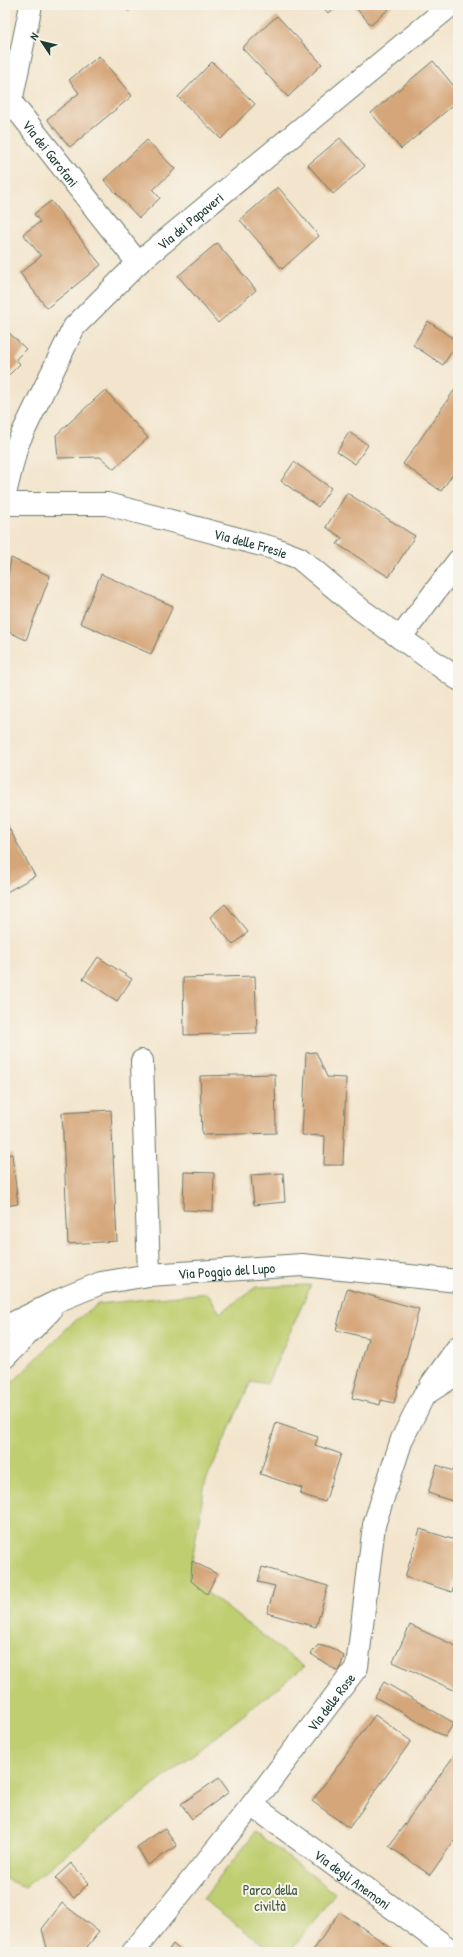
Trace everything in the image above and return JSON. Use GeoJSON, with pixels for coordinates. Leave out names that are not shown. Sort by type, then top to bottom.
{"type":"FeatureCollection","features":[{"type":"Feature","properties":{"kind":"street","name":"Via dei Garofani"},"geometry":{"type":"LineString","coordinates":[[31,5],[11,102],[138,263]]}},
{"type":"Feature","properties":{"kind":"street","name":"Via dei Papaveri"},"geometry":{"type":"LineString","coordinates":[[5,494],[17,445],[74,327],[138,263],[451,5]]}},
{"type":"Feature","properties":{"kind":"street","name":"Via delle Fresie"},"geometry":{"type":"LineString","coordinates":[[5,504],[107,504],[273,548],[299,558],[360,609],[458,679]]}},
{"type":"Feature","properties":{"kind":"street"},"geometry":{"type":"LineString","coordinates":[[400,638],[458,561]]}},
{"type":"Feature","properties":{"kind":"street"},"geometry":{"type":"LineString","coordinates":[[142,1061],[149,1275]]}},
{"type":"Feature","properties":{"kind":"street","name":"Via Poggio del Lupo"},"geometry":{"type":"LineString","coordinates":[[5,1327],[62,1298],[101,1283],[149,1275],[302,1265],[458,1281]]}},
{"type":"Feature","properties":{"kind":"street"},"geometry":{"type":"LineString","coordinates":[[5,1357],[62,1298]]}},
{"type":"Feature","properties":{"kind":"street","name":"Via delle Rose"},"geometry":{"type":"LineString","coordinates":[[133,1952],[252,1805],[357,1667],[374,1525],[402,1439],[424,1395],[458,1347]]}},
{"type":"Feature","properties":{"kind":"street"},"geometry":{"type":"LineString","coordinates":[[424,1395],[458,1373]]}},
{"type":"Feature","properties":{"kind":"street","name":"Via degli Anemoni"},"geometry":{"type":"LineString","coordinates":[[252,1805],[453,1952]]}},
{"type":"Feature","properties":{"kind":"green space"},"geometry":{"type":"Polygon","coordinates":[[[311,1285],[267,1384],[251,1381],[205,1483],[192,1561],[192,1581],[304,1667],[25,1887],[5,1879],[5,1386],[14,1381],[71,1324],[98,1304],[207,1293],[220,1313],[256,1287],[311,1285]]]}},
{"type":"Feature","properties":{"kind":"green space","name":"Parco della civiltà"},"geometry":{"type":"Polygon","coordinates":[[[255,1832],[335,1893],[290,1952],[273,1952],[203,1899],[255,1832]]]}},
{"type":"Feature","properties":{"kind":"building"},"geometry":{"type":"Polygon","coordinates":[[[119,5],[132,5],[129,11],[119,5]]]}},
{"type":"Feature","properties":{"kind":"building"},"geometry":{"type":"Polygon","coordinates":[[[321,5],[337,5],[328,13],[321,5]]]}},
{"type":"Feature","properties":{"kind":"building"},"geometry":{"type":"Polygon","coordinates":[[[353,5],[393,5],[371,25],[353,5]]]}},
{"type":"Feature","properties":{"kind":"building"},"geometry":{"type":"Polygon","coordinates":[[[277,16],[322,64],[288,97],[242,48],[277,16]]]}},
{"type":"Feature","properties":{"kind":"building"},"geometry":{"type":"Polygon","coordinates":[[[99,56],[132,96],[70,147],[47,119],[79,93],[69,80],[99,56]]]}},
{"type":"Feature","properties":{"kind":"building"},"geometry":{"type":"Polygon","coordinates":[[[433,61],[458,91],[458,101],[401,149],[371,113],[433,61]]]}},
{"type":"Feature","properties":{"kind":"building"},"geometry":{"type":"Polygon","coordinates":[[[212,62],[255,104],[221,139],[178,97],[212,62]]]}},
{"type":"Feature","properties":{"kind":"building"},"geometry":{"type":"Polygon","coordinates":[[[340,138],[365,166],[333,194],[308,165],[340,138]]]}},
{"type":"Feature","properties":{"kind":"building"},"geometry":{"type":"Polygon","coordinates":[[[147,140],[175,169],[153,190],[160,198],[139,218],[104,180],[147,140]]]}},
{"type":"Feature","properties":{"kind":"building"},"geometry":{"type":"Polygon","coordinates":[[[278,187],[319,236],[282,269],[240,220],[278,187]]]}},
{"type":"Feature","properties":{"kind":"building"},"geometry":{"type":"Polygon","coordinates":[[[51,201],[101,265],[47,308],[20,273],[41,256],[23,234],[40,222],[34,214],[51,201]]]}},
{"type":"Feature","properties":{"kind":"building"},"geometry":{"type":"Polygon","coordinates":[[[217,243],[256,290],[218,323],[178,276],[217,243]]]}},
{"type":"Feature","properties":{"kind":"building"},"geometry":{"type":"Polygon","coordinates":[[[428,321],[458,342],[443,365],[413,345],[428,321]]]}},
{"type":"Feature","properties":{"kind":"building"},"geometry":{"type":"Polygon","coordinates":[[[5,329],[26,349],[16,359],[20,364],[5,379],[5,329]]]}},
{"type":"Feature","properties":{"kind":"building"},"geometry":{"type":"Polygon","coordinates":[[[458,385],[458,467],[441,491],[403,464],[458,385]]]}},
{"type":"Feature","properties":{"kind":"building"},"geometry":{"type":"Polygon","coordinates":[[[105,390],[148,438],[114,469],[100,457],[58,458],[56,435],[105,390]]]}},
{"type":"Feature","properties":{"kind":"building"},"geometry":{"type":"Polygon","coordinates":[[[349,432],[368,445],[355,464],[337,452],[349,432]]]}},
{"type":"Feature","properties":{"kind":"building"},"geometry":{"type":"Polygon","coordinates":[[[294,462],[331,488],[318,507],[281,481],[294,462]]]}},
{"type":"Feature","properties":{"kind":"building"},"geometry":{"type":"Polygon","coordinates":[[[347,493],[415,536],[389,577],[337,544],[342,538],[326,527],[347,493]]]}},
{"type":"Feature","properties":{"kind":"building"},"geometry":{"type":"Polygon","coordinates":[[[11,558],[50,576],[26,640],[5,630],[5,594],[11,558]]]}},
{"type":"Feature","properties":{"kind":"building"},"geometry":{"type":"Polygon","coordinates":[[[101,574],[173,606],[151,654],[80,623],[101,574]]]}},
{"type":"Feature","properties":{"kind":"building"},"geometry":{"type":"Polygon","coordinates":[[[5,821],[35,876],[5,893],[5,821]]]}},
{"type":"Feature","properties":{"kind":"building"},"geometry":{"type":"Polygon","coordinates":[[[225,904],[248,932],[233,945],[210,917],[225,904]]]}},
{"type":"Feature","properties":{"kind":"building"},"geometry":{"type":"Polygon","coordinates":[[[98,957],[132,979],[117,1001],[83,979],[98,957]]]}},
{"type":"Feature","properties":{"kind":"building"},"geometry":{"type":"Polygon","coordinates":[[[255,976],[257,1033],[184,1035],[183,978],[255,976]]]}},
{"type":"Feature","properties":{"kind":"building"},"geometry":{"type":"Polygon","coordinates":[[[316,1052],[327,1077],[346,1078],[343,1165],[324,1165],[325,1136],[302,1135],[306,1053],[316,1052]]]}},
{"type":"Feature","properties":{"kind":"building"},"geometry":{"type":"Polygon","coordinates":[[[275,1074],[276,1133],[202,1135],[200,1076],[275,1074]]]}},
{"type":"Feature","properties":{"kind":"building"},"geometry":{"type":"Polygon","coordinates":[[[111,1110],[117,1241],[68,1244],[62,1113],[111,1110]]]}},
{"type":"Feature","properties":{"kind":"building"},"geometry":{"type":"Polygon","coordinates":[[[12,1154],[18,1204],[5,1206],[5,1155],[12,1154]]]}},
{"type":"Feature","properties":{"kind":"building"},"geometry":{"type":"Polygon","coordinates":[[[184,1172],[214,1173],[213,1211],[183,1210],[184,1172]]]}},
{"type":"Feature","properties":{"kind":"building"},"geometry":{"type":"Polygon","coordinates":[[[283,1173],[285,1202],[254,1205],[251,1175],[283,1173]]]}},
{"type":"Feature","properties":{"kind":"building"},"geometry":{"type":"Polygon","coordinates":[[[347,1289],[419,1309],[394,1403],[381,1400],[380,1405],[352,1398],[368,1338],[336,1330],[347,1289]]]}},
{"type":"Feature","properties":{"kind":"building"},"geometry":{"type":"Polygon","coordinates":[[[276,1423],[318,1437],[315,1445],[341,1454],[325,1502],[300,1494],[302,1488],[260,1474],[276,1423]]]}},
{"type":"Feature","properties":{"kind":"building"},"geometry":{"type":"Polygon","coordinates":[[[458,1458],[458,1503],[428,1493],[437,1465],[453,1471],[458,1458]]]}},
{"type":"Feature","properties":{"kind":"building"},"geometry":{"type":"Polygon","coordinates":[[[420,1529],[458,1541],[458,1572],[452,1592],[405,1577],[420,1529]]]}},
{"type":"Feature","properties":{"kind":"building"},"geometry":{"type":"Polygon","coordinates":[[[192,1561],[217,1574],[207,1594],[191,1581],[192,1561]]]}},
{"type":"Feature","properties":{"kind":"building"},"geometry":{"type":"Polygon","coordinates":[[[262,1567],[328,1586],[316,1627],[267,1613],[275,1586],[258,1582],[262,1567]]]}},
{"type":"Feature","properties":{"kind":"building"},"geometry":{"type":"Polygon","coordinates":[[[410,1625],[458,1647],[458,1685],[456,1691],[393,1662],[410,1625]]]}},
{"type":"Feature","properties":{"kind":"building"},"geometry":{"type":"Polygon","coordinates":[[[318,1645],[334,1649],[344,1656],[339,1672],[311,1654],[318,1645]]]}},
{"type":"Feature","properties":{"kind":"building"},"geometry":{"type":"Polygon","coordinates":[[[384,1682],[454,1723],[445,1737],[375,1697],[384,1682]]]}},
{"type":"Feature","properties":{"kind":"building"},"geometry":{"type":"Polygon","coordinates":[[[375,1715],[411,1741],[349,1828],[312,1801],[375,1715]]]}},
{"type":"Feature","properties":{"kind":"building"},"geometry":{"type":"Polygon","coordinates":[[[458,1750],[458,1835],[430,1875],[389,1846],[458,1750]]]}},
{"type":"Feature","properties":{"kind":"building"},"geometry":{"type":"Polygon","coordinates":[[[219,1778],[229,1792],[192,1819],[181,1804],[219,1778]]]}},
{"type":"Feature","properties":{"kind":"building"},"geometry":{"type":"Polygon","coordinates":[[[165,1828],[177,1846],[148,1865],[137,1847],[165,1828]]]}},
{"type":"Feature","properties":{"kind":"building"},"geometry":{"type":"Polygon","coordinates":[[[71,1863],[89,1883],[74,1898],[55,1878],[71,1863]]]}},
{"type":"Feature","properties":{"kind":"building"},"geometry":{"type":"Polygon","coordinates":[[[62,1903],[99,1932],[83,1952],[48,1952],[42,1929],[62,1903]]]}},
{"type":"Feature","properties":{"kind":"building"},"geometry":{"type":"Polygon","coordinates":[[[340,1912],[397,1952],[312,1952],[340,1912]]]}},
{"type":"Feature","properties":{"kind":"building"},"geometry":{"type":"Polygon","coordinates":[[[173,1944],[182,1952],[167,1952],[173,1944]]]}}]}
